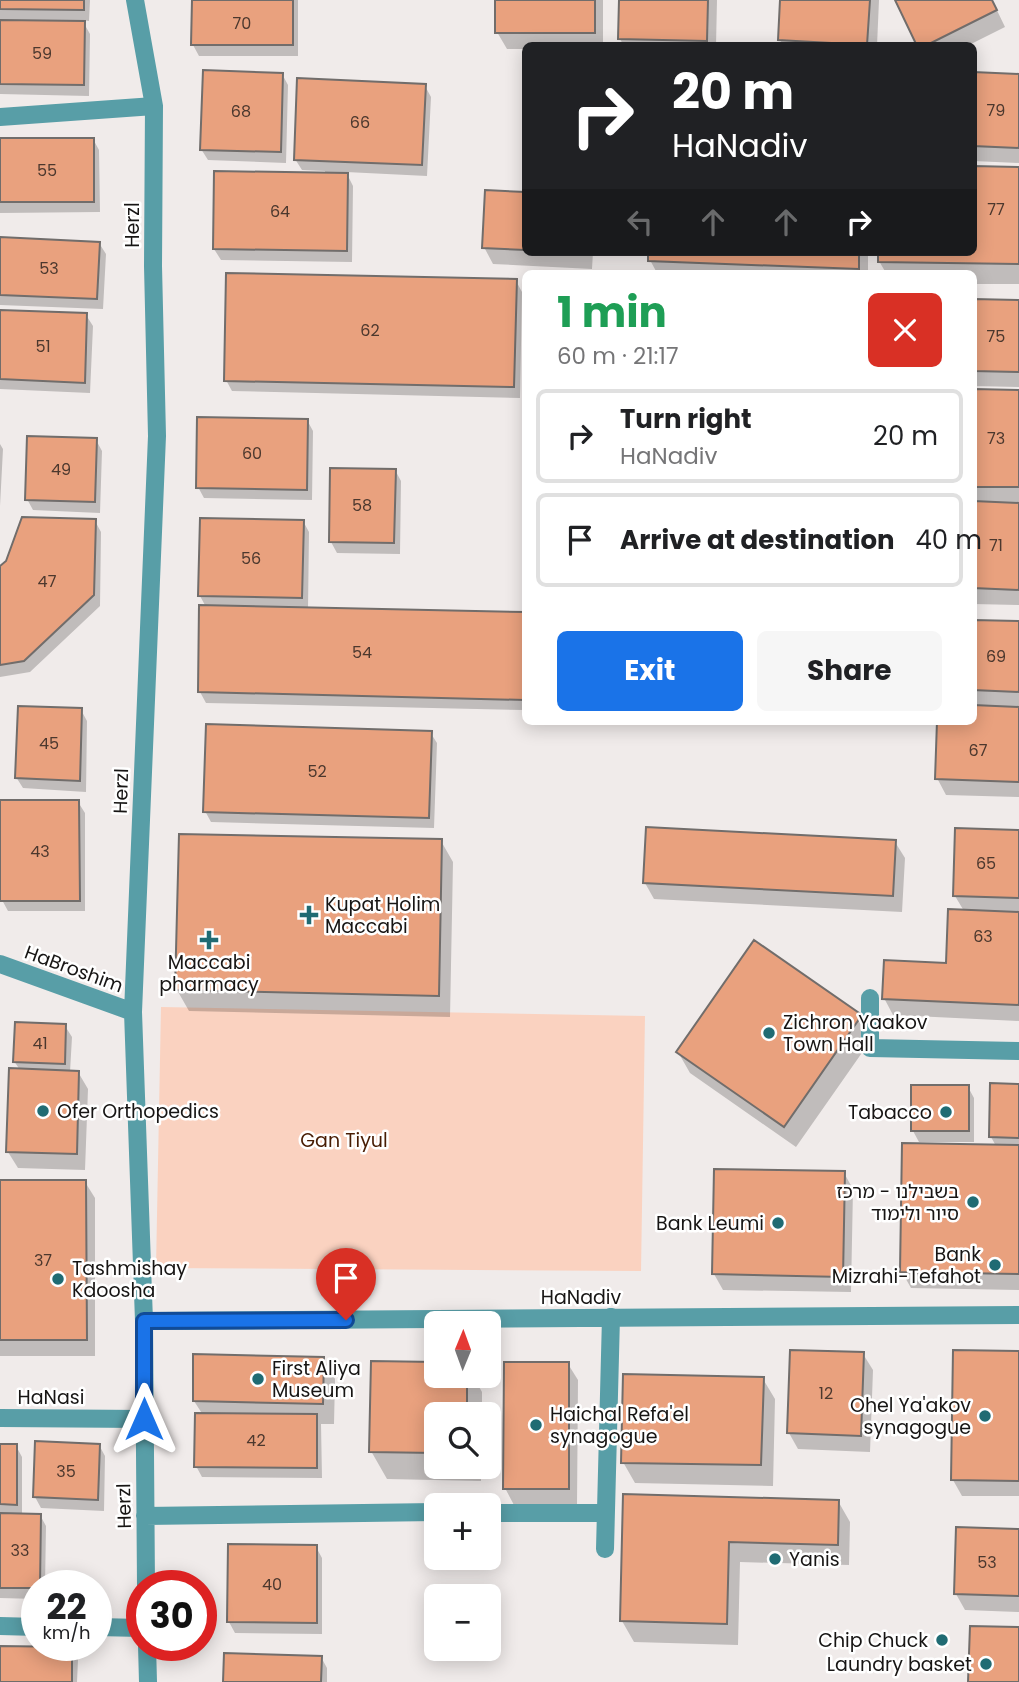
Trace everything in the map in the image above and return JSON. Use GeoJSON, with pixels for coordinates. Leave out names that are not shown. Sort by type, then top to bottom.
{"type":"FeatureCollection","features":[{"type":"Feature","properties":{"kind":"street","name":"Herzl"},"geometry":{"type":"LineString","coordinates":[[135,0],[154,106],[153,266],[157,436],[134,1012],[144,1321],[146,1570]]}},
{"type":"Feature","properties":{"kind":"street"},"geometry":{"type":"LineString","coordinates":[[0,117],[154,106]]}},
{"type":"Feature","properties":{"kind":"street","name":"HaBroshim"},"geometry":{"type":"LineString","coordinates":[[0,964],[134,1012]]}},
{"type":"Feature","properties":{"kind":"street"},"geometry":{"type":"LineString","coordinates":[[870,998],[870,1048],[1019,1051]]}},
{"type":"Feature","properties":{"kind":"street","name":"HaNadiv"},"geometry":{"type":"LineString","coordinates":[[144,1321],[1019,1315]]}},
{"type":"Feature","properties":{"kind":"street"},"geometry":{"type":"LineString","coordinates":[[605,1549],[611,1317]]}},
{"type":"Feature","properties":{"kind":"street","name":"HaNasi"},"geometry":{"type":"LineString","coordinates":[[0,1418],[144,1419]]}},
{"type":"Feature","properties":{"kind":"street"},"geometry":{"type":"LineString","coordinates":[[145,1516],[424,1512]]}},
{"type":"Feature","properties":{"kind":"street"},"geometry":{"type":"LineString","coordinates":[[501,1513],[605,1513]]}},
{"type":"Feature","properties":{"kind":"street"},"geometry":{"type":"LineString","coordinates":[[0,1626],[21,1627]]}},
{"type":"Feature","properties":{"kind":"street"},"geometry":{"type":"LineString","coordinates":[[147,1661],[148,1682]]}},
{"type":"Feature","properties":{"kind":"green space","name":"Gan Tiyul"},"geometry":{"type":"Polygon","coordinates":[[[161,1007],[645,1016],[641,1271],[156,1268],[161,1007]]]}},
{"type":"Feature","properties":{"kind":"building"},"geometry":{"type":"Polygon","coordinates":[[[0,0],[84,0],[84,10],[0,9],[0,0]]]}},
{"type":"Feature","properties":{"kind":"building"},"geometry":{"type":"Polygon","coordinates":[[[192,0],[293,0],[293,45],[191,45],[192,0]]]}},
{"type":"Feature","properties":{"kind":"building"},"geometry":{"type":"Polygon","coordinates":[[[495,0],[595,0],[595,33],[495,33],[495,0]]]}},
{"type":"Feature","properties":{"kind":"building"},"geometry":{"type":"Polygon","coordinates":[[[619,0],[708,0],[707,41],[618,39],[619,0]]]}},
{"type":"Feature","properties":{"kind":"building"},"geometry":{"type":"Polygon","coordinates":[[[780,0],[870,0],[867,42],[778,40],[780,0]]]}},
{"type":"Feature","properties":{"kind":"building"},"geometry":{"type":"Polygon","coordinates":[[[895,0],[992,0],[997,10],[933,42],[915,42],[895,0]]]}},
{"type":"Feature","properties":{"kind":"building"},"geometry":{"type":"Polygon","coordinates":[[[0,20],[85,21],[84,85],[0,84],[0,20]]]}},
{"type":"Feature","properties":{"kind":"building"},"geometry":{"type":"Polygon","coordinates":[[[203,70],[283,73],[281,152],[200,150],[203,70]]]}},
{"type":"Feature","properties":{"kind":"building"},"geometry":{"type":"Polygon","coordinates":[[[977,72],[1019,74],[1019,148],[977,146],[977,72]]]}},
{"type":"Feature","properties":{"kind":"building"},"geometry":{"type":"Polygon","coordinates":[[[297,78],[426,84],[422,165],[294,160],[297,78]]]}},
{"type":"Feature","properties":{"kind":"building"},"geometry":{"type":"Polygon","coordinates":[[[0,138],[94,138],[94,202],[0,202],[0,138]]]}},
{"type":"Feature","properties":{"kind":"building"},"geometry":{"type":"Polygon","coordinates":[[[977,166],[1019,167],[1019,264],[878,262],[878,256],[977,256],[977,166]]]}},
{"type":"Feature","properties":{"kind":"building"},"geometry":{"type":"Polygon","coordinates":[[[214,171],[348,173],[347,251],[213,249],[214,171]]]}},
{"type":"Feature","properties":{"kind":"building"},"geometry":{"type":"Polygon","coordinates":[[[485,190],[522,192],[522,250],[482,248],[485,190]]]}},
{"type":"Feature","properties":{"kind":"building"},"geometry":{"type":"Polygon","coordinates":[[[0,237],[100,242],[97,299],[0,295],[0,237]]]}},
{"type":"Feature","properties":{"kind":"building"},"geometry":{"type":"Polygon","coordinates":[[[648,256],[859,256],[859,269],[648,261],[648,256]]]}},
{"type":"Feature","properties":{"kind":"building"},"geometry":{"type":"Polygon","coordinates":[[[226,273],[517,279],[514,387],[224,381],[226,273]]]}},
{"type":"Feature","properties":{"kind":"building"},"geometry":{"type":"Polygon","coordinates":[[[977,299],[1019,300],[1019,372],[977,371],[977,299]]]}},
{"type":"Feature","properties":{"kind":"building"},"geometry":{"type":"Polygon","coordinates":[[[0,310],[87,313],[85,383],[0,379],[0,310]]]}},
{"type":"Feature","properties":{"kind":"building"},"geometry":{"type":"Polygon","coordinates":[[[977,389],[1019,390],[1019,487],[977,487],[977,389]]]}},
{"type":"Feature","properties":{"kind":"building"},"geometry":{"type":"Polygon","coordinates":[[[197,417],[308,419],[307,490],[196,488],[197,417]]]}},
{"type":"Feature","properties":{"kind":"building"},"geometry":{"type":"Polygon","coordinates":[[[27,436],[97,438],[95,502],[25,500],[27,436]]]}},
{"type":"Feature","properties":{"kind":"building"},"geometry":{"type":"Polygon","coordinates":[[[330,468],[396,469],[394,543],[329,542],[330,468]]]}},
{"type":"Feature","properties":{"kind":"building"},"geometry":{"type":"Polygon","coordinates":[[[977,501],[1019,503],[1019,590],[977,588],[977,501]]]}},
{"type":"Feature","properties":{"kind":"building"},"geometry":{"type":"Polygon","coordinates":[[[22,517],[96,519],[94,595],[24,661],[0,665],[0,566],[6,561],[22,517]]]}},
{"type":"Feature","properties":{"kind":"building"},"geometry":{"type":"Polygon","coordinates":[[[200,518],[304,520],[302,598],[198,596],[200,518]]]}},
{"type":"Feature","properties":{"kind":"building"},"geometry":{"type":"Polygon","coordinates":[[[199,605],[522,612],[522,700],[198,692],[199,605]]]}},
{"type":"Feature","properties":{"kind":"building"},"geometry":{"type":"Polygon","coordinates":[[[977,620],[1019,621],[1019,692],[977,690],[977,620]]]}},
{"type":"Feature","properties":{"kind":"building"},"geometry":{"type":"Polygon","coordinates":[[[977,705],[1019,707],[1019,782],[935,779],[937,725],[977,725],[977,705]]]}},
{"type":"Feature","properties":{"kind":"building"},"geometry":{"type":"Polygon","coordinates":[[[18,706],[82,708],[80,781],[15,778],[18,706]]]}},
{"type":"Feature","properties":{"kind":"building"},"geometry":{"type":"Polygon","coordinates":[[[206,724],[432,731],[429,818],[203,812],[206,724]]]}},
{"type":"Feature","properties":{"kind":"building"},"geometry":{"type":"Polygon","coordinates":[[[0,800],[79,800],[80,901],[0,901],[0,800]]]}},
{"type":"Feature","properties":{"kind":"building"},"geometry":{"type":"Polygon","coordinates":[[[646,827],[896,840],[893,896],[643,883],[646,827]]]}},
{"type":"Feature","properties":{"kind":"building"},"geometry":{"type":"Polygon","coordinates":[[[955,828],[1019,830],[1019,898],[953,896],[955,828]]]}},
{"type":"Feature","properties":{"kind":"building","name":"Kupat Holim Maccabi"},"geometry":{"type":"Polygon","coordinates":[[[179,834],[442,839],[439,996],[175,990],[179,834]]]}},
{"type":"Feature","properties":{"kind":"building"},"geometry":{"type":"Polygon","coordinates":[[[948,909],[1019,912],[1019,1005],[882,999],[884,960],[946,963],[948,909]]]}},
{"type":"Feature","properties":{"kind":"building","name":"Zichron Yaakov Town Hall"},"geometry":{"type":"Polygon","coordinates":[[[754,940],[862,1015],[784,1127],[676,1052],[754,940]]]}},
{"type":"Feature","properties":{"kind":"building"},"geometry":{"type":"Polygon","coordinates":[[[15,1022],[66,1024],[65,1064],[13,1062],[15,1022]]]}},
{"type":"Feature","properties":{"kind":"building","name":"Ofer Orthopedics"},"geometry":{"type":"Polygon","coordinates":[[[9,1068],[79,1071],[77,1154],[6,1152],[9,1068]]]}},
{"type":"Feature","properties":{"kind":"building"},"geometry":{"type":"Polygon","coordinates":[[[990,1083],[1019,1084],[1019,1138],[989,1137],[990,1083]]]}},
{"type":"Feature","properties":{"kind":"building"},"geometry":{"type":"Polygon","coordinates":[[[911,1085],[969,1085],[969,1131],[911,1131],[911,1085]]]}},
{"type":"Feature","properties":{"kind":"building"},"geometry":{"type":"Polygon","coordinates":[[[902,1143],[1019,1145],[1019,1274],[900,1272],[902,1143]]]}},
{"type":"Feature","properties":{"kind":"building","name":"Bank Leumi"},"geometry":{"type":"Polygon","coordinates":[[[714,1169],[845,1171],[843,1277],[712,1274],[714,1169]]]}},
{"type":"Feature","properties":{"kind":"building"},"geometry":{"type":"Polygon","coordinates":[[[0,1180],[86,1180],[87,1340],[0,1340],[0,1180]]]}},
{"type":"Feature","properties":{"kind":"building"},"geometry":{"type":"Polygon","coordinates":[[[790,1350],[864,1352],[861,1436],[787,1433],[790,1350]]]}},
{"type":"Feature","properties":{"kind":"building","name":"Ohel Ya'akov synagogue"},"geometry":{"type":"Polygon","coordinates":[[[953,1350],[1019,1351],[1019,1481],[951,1480],[953,1350]]]}},
{"type":"Feature","properties":{"kind":"building","name":"First Aliya Museum"},"geometry":{"type":"Polygon","coordinates":[[[193,1354],[324,1357],[323,1404],[193,1401],[193,1354]]]}},
{"type":"Feature","properties":{"kind":"building"},"geometry":{"type":"Polygon","coordinates":[[[371,1361],[424,1362],[424,1388],[467,1388],[467,1402],[424,1402],[424,1453],[369,1452],[371,1361]]]}},
{"type":"Feature","properties":{"kind":"building","name":"Haichal Refa'el synagogue"},"geometry":{"type":"Polygon","coordinates":[[[504,1362],[569,1362],[569,1489],[503,1489],[504,1362]]]}},
{"type":"Feature","properties":{"kind":"building"},"geometry":{"type":"Polygon","coordinates":[[[623,1374],[764,1377],[761,1465],[621,1463],[623,1374]]]}},
{"type":"Feature","properties":{"kind":"building"},"geometry":{"type":"Polygon","coordinates":[[[195,1413],[317,1414],[317,1468],[194,1467],[195,1413]]]}},
{"type":"Feature","properties":{"kind":"building"},"geometry":{"type":"Polygon","coordinates":[[[35,1441],[100,1444],[98,1500],[33,1497],[35,1441]]]}},
{"type":"Feature","properties":{"kind":"building"},"geometry":{"type":"Polygon","coordinates":[[[0,1444],[17,1444],[17,1505],[0,1504],[0,1444]]]}},
{"type":"Feature","properties":{"kind":"building"},"geometry":{"type":"Polygon","coordinates":[[[623,1494],[839,1500],[838,1545],[729,1542],[727,1624],[620,1621],[623,1494]]]}},
{"type":"Feature","properties":{"kind":"building"},"geometry":{"type":"Polygon","coordinates":[[[0,1513],[41,1514],[40,1570],[21,1570],[21,1588],[0,1588],[0,1513]]]}},
{"type":"Feature","properties":{"kind":"building"},"geometry":{"type":"Polygon","coordinates":[[[956,1527],[1019,1529],[1019,1596],[954,1594],[956,1527]]]}},
{"type":"Feature","properties":{"kind":"building"},"geometry":{"type":"Polygon","coordinates":[[[228,1544],[317,1545],[317,1623],[227,1622],[228,1544]]]}},
{"type":"Feature","properties":{"kind":"building"},"geometry":{"type":"Polygon","coordinates":[[[970,1626],[1019,1627],[1019,1682],[968,1682],[970,1626]]]}},
{"type":"Feature","properties":{"kind":"building"},"geometry":{"type":"Polygon","coordinates":[[[0,1646],[21,1646],[21,1661],[72,1661],[72,1682],[0,1682],[0,1646]]]}},
{"type":"Feature","properties":{"kind":"building"},"geometry":{"type":"Polygon","coordinates":[[[224,1653],[322,1656],[321,1682],[223,1682],[224,1653]]]}},
{"type":"Feature","properties":{"kind":"place","name":"Kupat Holim Maccabi"},"geometry":{"type":"Point","coordinates":[309,915]}},
{"type":"Feature","properties":{"kind":"place","name":"Maccabi pharmacy"},"geometry":{"type":"Point","coordinates":[209,940]}},
{"type":"Feature","properties":{"kind":"place","name":"Zichron Yaakov Town Hall"},"geometry":{"type":"Point","coordinates":[769,1033]}},
{"type":"Feature","properties":{"kind":"place","name":"Ofer Orthopedics"},"geometry":{"type":"Point","coordinates":[43,1111]}},
{"type":"Feature","properties":{"kind":"place","name":"Tabacco"},"geometry":{"type":"Point","coordinates":[946,1112]}},
{"type":"Feature","properties":{"kind":"place","name":"בשבילנו - מרכז סיור ולימוד"},"geometry":{"type":"Point","coordinates":[973,1202]}},
{"type":"Feature","properties":{"kind":"place","name":"Bank Leumi"},"geometry":{"type":"Point","coordinates":[778,1223]}},
{"type":"Feature","properties":{"kind":"place","name":"Bank Mizrahi-Tefahot"},"geometry":{"type":"Point","coordinates":[995,1265]}},
{"type":"Feature","properties":{"kind":"place","name":"Tashmishay Kdoosha"},"geometry":{"type":"Point","coordinates":[58,1279]}},
{"type":"Feature","properties":{"kind":"place","name":"First Aliya Museum"},"geometry":{"type":"Point","coordinates":[258,1379]}},
{"type":"Feature","properties":{"kind":"place","name":"Ohel Ya'akov synagogue"},"geometry":{"type":"Point","coordinates":[985,1416]}},
{"type":"Feature","properties":{"kind":"place","name":"Haichal Refa'el synagogue"},"geometry":{"type":"Point","coordinates":[536,1425]}},
{"type":"Feature","properties":{"kind":"place","name":"Yanis"},"geometry":{"type":"Point","coordinates":[775,1559]}},
{"type":"Feature","properties":{"kind":"place","name":"Chip Chuck"},"geometry":{"type":"Point","coordinates":[942,1640]}},
{"type":"Feature","properties":{"kind":"place","name":"Laundry basket"},"geometry":{"type":"Point","coordinates":[986,1664]}},
{"type":"Feature","properties":{"kind":"route"},"geometry":{"type":"LineString","coordinates":[[144,1419],[144,1321],[346,1320]]}}]}
